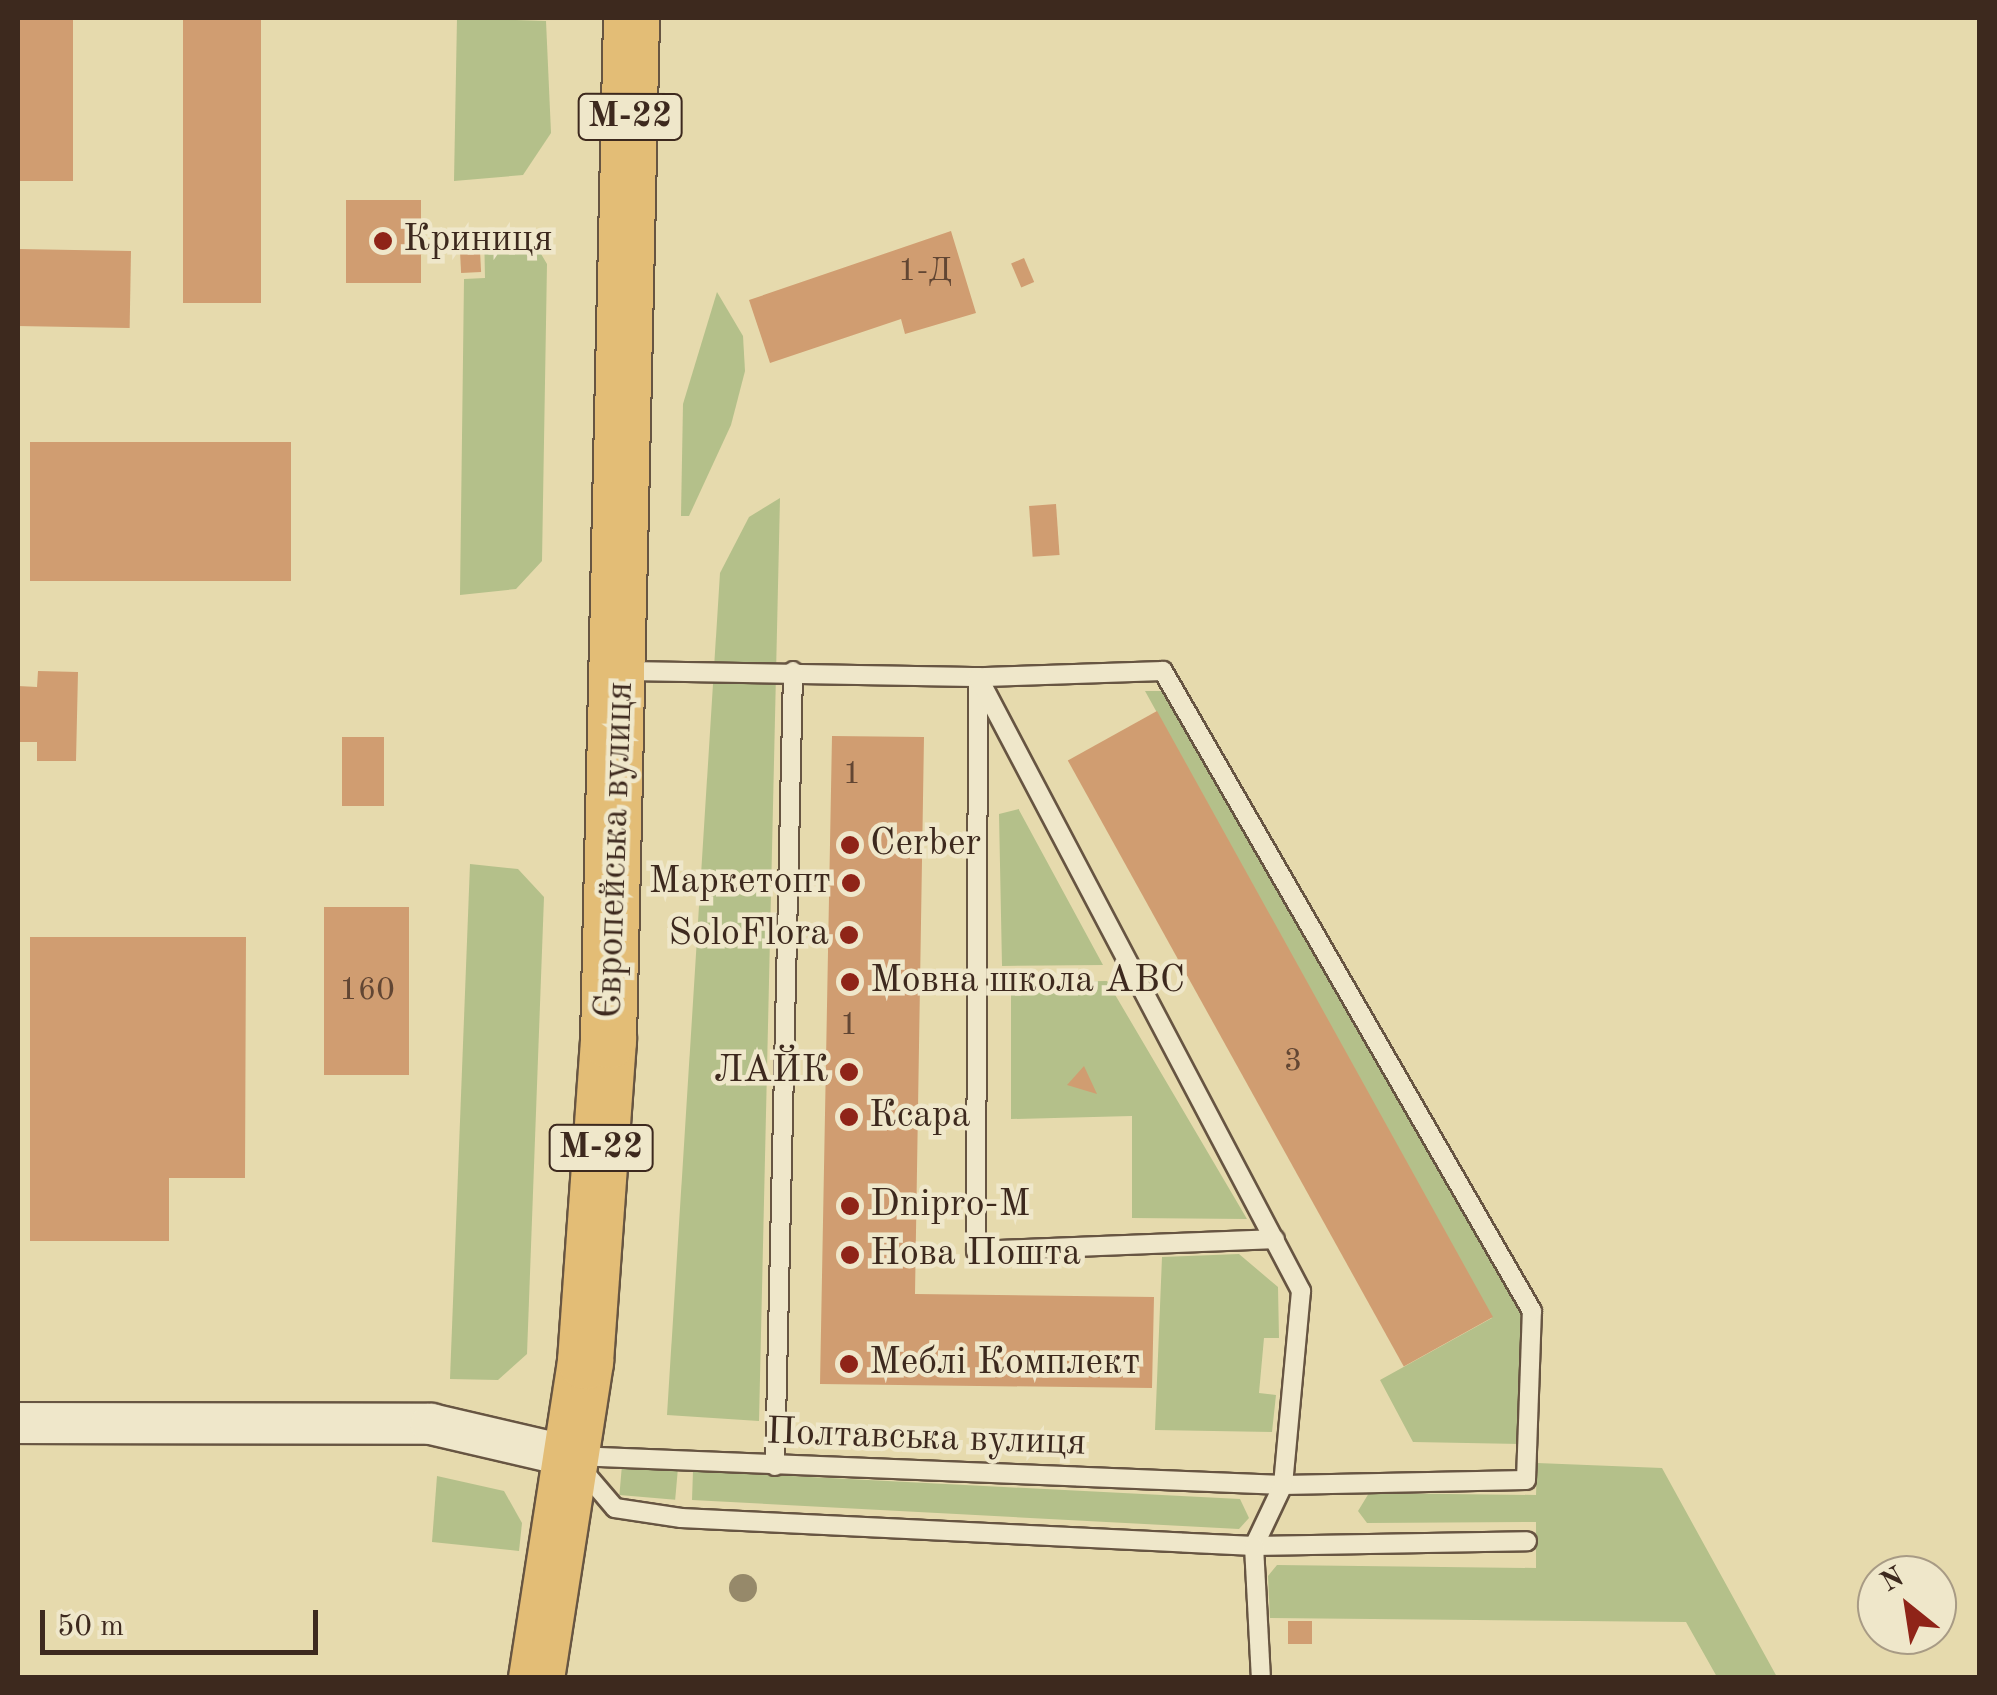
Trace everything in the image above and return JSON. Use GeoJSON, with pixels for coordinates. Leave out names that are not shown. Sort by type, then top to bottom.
{"type":"FeatureCollection","features":[{"type":"Feature","properties":{"kind":"highway","name":"Європейська вулиця"},"geometry":{"type":"LineString","coordinates":[[536,1678],[570,1456],[608,1040],[624,672],[631,18]]}},
{"type":"Feature","properties":{"kind":"street"},"geometry":{"type":"LineString","coordinates":[[18,1424],[432,1424],[570,1456]]}},
{"type":"Feature","properties":{"kind":"lane","name":"Полтавська вулиця"},"geometry":{"type":"LineString","coordinates":[[570,1456],[1282,1485],[1526,1480],[1532,1311],[1162,671],[978,676]]}},
{"type":"Feature","properties":{"kind":"lane"},"geometry":{"type":"LineString","coordinates":[[624,672],[978,676]]}},
{"type":"Feature","properties":{"kind":"lane"},"geometry":{"type":"LineString","coordinates":[[775,1466],[793,672]]}},
{"type":"Feature","properties":{"kind":"lane"},"geometry":{"type":"LineString","coordinates":[[978,676],[1301,1291],[1282,1485],[1254,1546],[1261,1678]]}},
{"type":"Feature","properties":{"kind":"lane"},"geometry":{"type":"LineString","coordinates":[[978,676],[976,1251],[1274,1240]]}},
{"type":"Feature","properties":{"kind":"lane"},"geometry":{"type":"LineString","coordinates":[[570,1456],[615,1508],[681,1518],[1254,1546],[1527,1541]]}},
{"type":"Feature","properties":{"kind":"green space"},"geometry":{"type":"Polygon","coordinates":[[[457,18],[546,21],[551,133],[523,175],[454,181],[457,18]]]}},
{"type":"Feature","properties":{"kind":"green space"},"geometry":{"type":"Polygon","coordinates":[[[484,228],[528,232],[547,264],[542,561],[516,589],[460,595],[464,279],[485,278],[484,228]]]}},
{"type":"Feature","properties":{"kind":"green space"},"geometry":{"type":"Polygon","coordinates":[[[717,292],[743,336],[745,371],[731,425],[689,516],[681,516],[683,404],[717,292]]]}},
{"type":"Feature","properties":{"kind":"green space"},"geometry":{"type":"Polygon","coordinates":[[[780,498],[759,1421],[667,1415],[720,573],[749,517],[780,498]]]}},
{"type":"Feature","properties":{"kind":"green space"},"geometry":{"type":"Polygon","coordinates":[[[1145,691],[1166,691],[1525,1315],[1521,1444],[1413,1442],[1380,1380],[1492,1318],[1145,691]]]}},
{"type":"Feature","properties":{"kind":"green space"},"geometry":{"type":"Polygon","coordinates":[[[1019,809],[1103,965],[1002,966],[999,814],[1019,809]]]}},
{"type":"Feature","properties":{"kind":"green space"},"geometry":{"type":"Polygon","coordinates":[[[470,864],[518,869],[544,897],[527,1354],[498,1380],[450,1379],[470,864]]]}},
{"type":"Feature","properties":{"kind":"green space"},"geometry":{"type":"Polygon","coordinates":[[[1107,981],[1247,1219],[1132,1218],[1132,1116],[1011,1119],[1011,982],[1107,981]]]}},
{"type":"Feature","properties":{"kind":"green space"},"geometry":{"type":"Polygon","coordinates":[[[1239,1254],[1278,1287],[1279,1338],[1264,1338],[1259,1393],[1276,1395],[1272,1432],[1155,1430],[1162,1257],[1239,1254]]]}},
{"type":"Feature","properties":{"kind":"green space"},"geometry":{"type":"Polygon","coordinates":[[[1537,1463],[1662,1468],[1777,1677],[1717,1677],[1686,1622],[1270,1618],[1268,1576],[1277,1565],[1536,1568],[1536,1522],[1367,1523],[1358,1511],[1369,1493],[1536,1495],[1537,1463]]]}},
{"type":"Feature","properties":{"kind":"green space"},"geometry":{"type":"Polygon","coordinates":[[[622,1465],[678,1470],[675,1500],[619,1495],[622,1465]]]}},
{"type":"Feature","properties":{"kind":"green space"},"geometry":{"type":"Polygon","coordinates":[[[693,1471],[1240,1499],[1249,1518],[1239,1529],[692,1500],[693,1471]]]}},
{"type":"Feature","properties":{"kind":"green space"},"geometry":{"type":"Polygon","coordinates":[[[437,1476],[504,1491],[522,1523],[519,1551],[432,1542],[437,1476]]]}},
{"type":"Feature","properties":{"kind":"building"},"geometry":{"type":"Polygon","coordinates":[[[18,18],[73,18],[73,181],[18,181],[18,18]]]}},
{"type":"Feature","properties":{"kind":"building"},"geometry":{"type":"Polygon","coordinates":[[[183,20],[261,20],[261,303],[183,303],[183,20]]]}},
{"type":"Feature","properties":{"kind":"building","name":"Криниця"},"geometry":{"type":"Polygon","coordinates":[[[346,200],[421,200],[421,283],[346,283],[346,200]]]}},
{"type":"Feature","properties":{"kind":"building"},"geometry":{"type":"Polygon","coordinates":[[[951,231],[976,313],[905,334],[901,319],[770,363],[749,300],[951,231]]]}},
{"type":"Feature","properties":{"kind":"building"},"geometry":{"type":"Polygon","coordinates":[[[479,232],[481,272],[461,273],[459,233],[479,232]]]}},
{"type":"Feature","properties":{"kind":"building"},"geometry":{"type":"Polygon","coordinates":[[[18,249],[131,251],[130,328],[18,326],[18,249]]]}},
{"type":"Feature","properties":{"kind":"building"},"geometry":{"type":"Polygon","coordinates":[[[1024,258],[1034,282],[1021,287],[1011,263],[1024,258]]]}},
{"type":"Feature","properties":{"kind":"building"},"geometry":{"type":"Polygon","coordinates":[[[30,442],[291,442],[291,581],[30,581],[30,442]]]}},
{"type":"Feature","properties":{"kind":"building"},"geometry":{"type":"Polygon","coordinates":[[[1056,504],[1060,555],[1033,557],[1029,506],[1056,504]]]}},
{"type":"Feature","properties":{"kind":"building"},"geometry":{"type":"Polygon","coordinates":[[[38,671],[78,672],[76,761],[37,761],[37,742],[18,742],[18,686],[37,687],[38,671]]]}},
{"type":"Feature","properties":{"kind":"building"},"geometry":{"type":"Polygon","coordinates":[[[1157,711],[1493,1317],[1404,1367],[1068,760],[1157,711]]]}},
{"type":"Feature","properties":{"kind":"building"},"geometry":{"type":"Polygon","coordinates":[[[832,736],[924,737],[915,1294],[1154,1297],[1152,1388],[820,1384],[832,736]]]}},
{"type":"Feature","properties":{"kind":"building"},"geometry":{"type":"Polygon","coordinates":[[[342,737],[384,737],[384,806],[342,806],[342,737]]]}},
{"type":"Feature","properties":{"kind":"building"},"geometry":{"type":"Polygon","coordinates":[[[324,907],[409,907],[409,1075],[324,1075],[324,907]]]}},
{"type":"Feature","properties":{"kind":"building"},"geometry":{"type":"Polygon","coordinates":[[[30,937],[246,937],[245,1178],[169,1178],[169,1241],[30,1241],[30,937]]]}},
{"type":"Feature","properties":{"kind":"building"},"geometry":{"type":"Polygon","coordinates":[[[1084,1066],[1097,1094],[1067,1085],[1084,1066]]]}},
{"type":"Feature","properties":{"kind":"building"},"geometry":{"type":"Polygon","coordinates":[[[1288,1621],[1312,1621],[1312,1644],[1288,1644],[1288,1621]]]}},
{"type":"Feature","properties":{"kind":"place","name":"Криниця"},"geometry":{"type":"Point","coordinates":[383,241]}},
{"type":"Feature","properties":{"kind":"place","name":"Cerber"},"geometry":{"type":"Point","coordinates":[850,845]}},
{"type":"Feature","properties":{"kind":"place","name":"Маркетопт"},"geometry":{"type":"Point","coordinates":[851,883]}},
{"type":"Feature","properties":{"kind":"place","name":"SoloFlora"},"geometry":{"type":"Point","coordinates":[849,935]}},
{"type":"Feature","properties":{"kind":"place","name":"Мовна школа ABC"},"geometry":{"type":"Point","coordinates":[850,982]}},
{"type":"Feature","properties":{"kind":"place","name":"ЛАЙК"},"geometry":{"type":"Point","coordinates":[849,1072]}},
{"type":"Feature","properties":{"kind":"place","name":"Ксара"},"geometry":{"type":"Point","coordinates":[849,1117]}},
{"type":"Feature","properties":{"kind":"place","name":"Dnipro-M"},"geometry":{"type":"Point","coordinates":[850,1206]}},
{"type":"Feature","properties":{"kind":"place","name":"Нова Пошта"},"geometry":{"type":"Point","coordinates":[850,1255]}},
{"type":"Feature","properties":{"kind":"place","name":"Меблі Комплект"},"geometry":{"type":"Point","coordinates":[849,1364]}}]}
